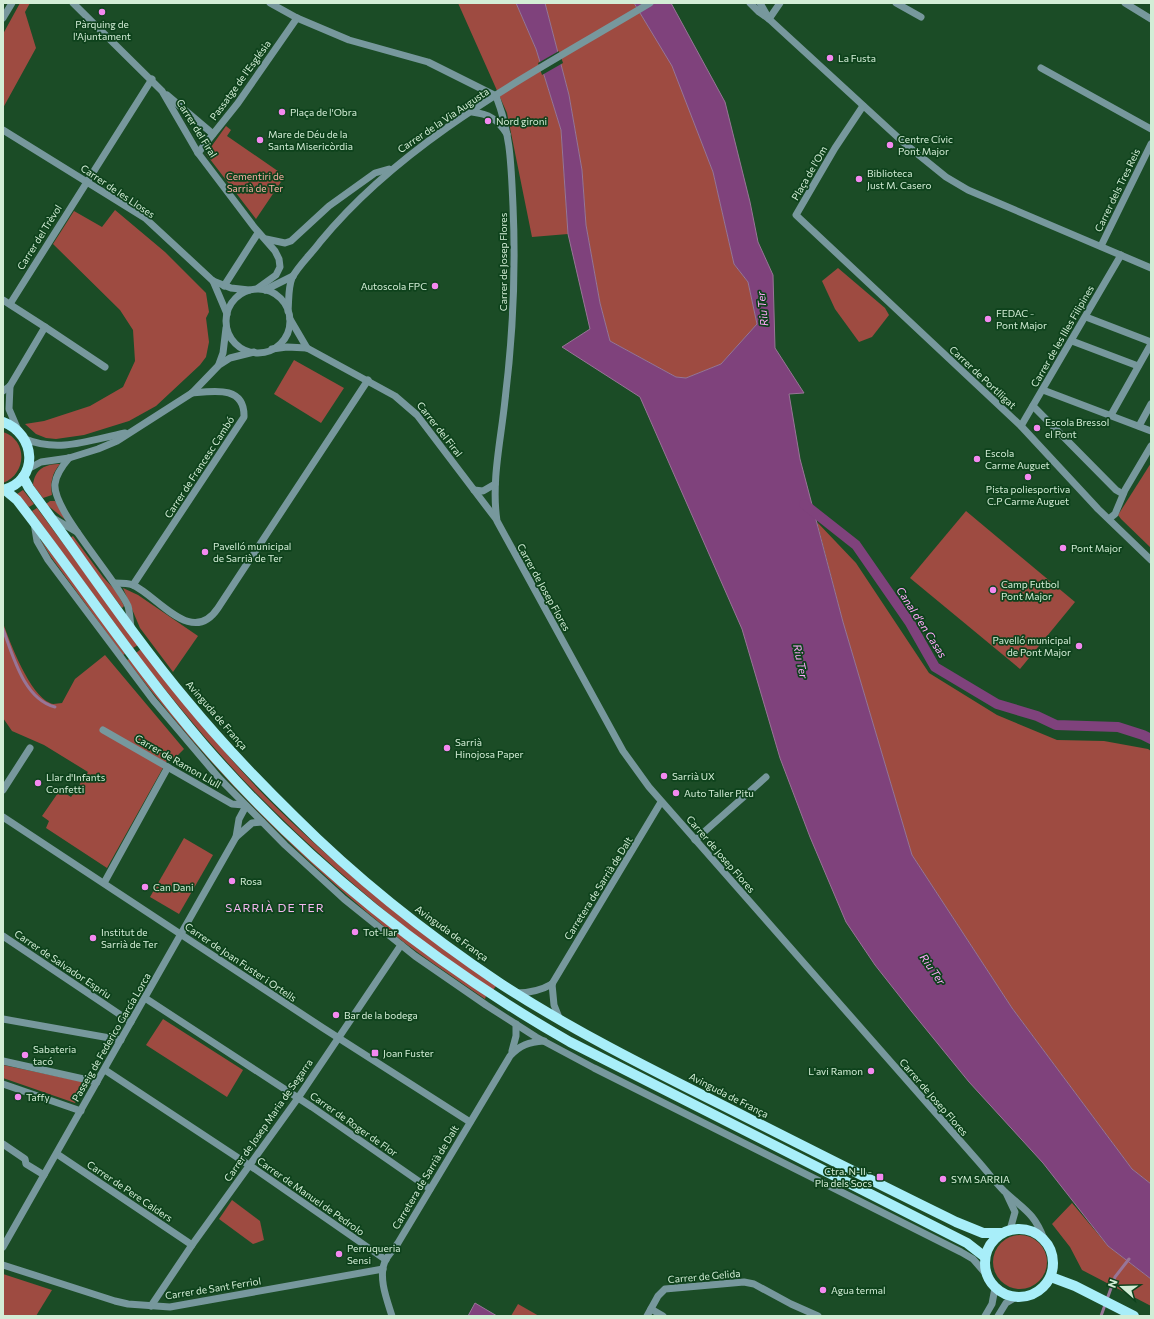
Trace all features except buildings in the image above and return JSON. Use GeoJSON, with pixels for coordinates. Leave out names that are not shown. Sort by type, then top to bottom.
{"type":"FeatureCollection","features":[{"type":"Feature","properties":{"kind":"main road"},"geometry":{"type":"LineString","coordinates":[[3,421],[18,430],[25,439],[30,455],[25,473],[15,485],[4,490]]}},
{"type":"Feature","properties":{"kind":"main road","name":"Avinguda de França"},"geometry":{"type":"LineString","coordinates":[[25,473],[29,488],[131,628],[187,700],[230,750],[315,836],[375,889],[441,941],[515,992],[560,1020],[673,1080],[956,1222],[983,1233],[1006,1231]]}},
{"type":"Feature","properties":{"kind":"main road"},"geometry":{"type":"LineString","coordinates":[[4,490],[18,500],[149,678],[204,744],[257,801],[302,846],[424,948],[524,1016],[570,1042],[967,1244],[985,1257]]}},
{"type":"Feature","properties":{"kind":"main road"},"geometry":{"type":"LineString","coordinates":[[1020,1228],[1030,1230],[1044,1238],[1050,1248],[1053,1259],[1051,1277],[1045,1286],[1027,1297],[1016,1297],[1005,1294],[995,1288],[986,1274],[985,1257],[989,1246],[1006,1231],[1020,1228]]}},
{"type":"Feature","properties":{"kind":"main road"},"geometry":{"type":"LineString","coordinates":[[1051,1277],[1134,1316]]}},
{"type":"Feature","properties":{"kind":"street"},"geometry":{"type":"LineString","coordinates":[[3,18],[12,3]]}},
{"type":"Feature","properties":{"kind":"street","name":"Carrer del Firal"},"geometry":{"type":"LineString","coordinates":[[73,3],[162,91],[213,134]]}},
{"type":"Feature","properties":{"kind":"street"},"geometry":{"type":"LineString","coordinates":[[270,3],[297,18],[349,40],[428,62],[496,96]]}},
{"type":"Feature","properties":{"kind":"street","name":"Carrer de la Via Augusta"},"geometry":{"type":"LineString","coordinates":[[262,289],[293,276],[347,210],[393,167],[439,133],[496,96],[650,3]]}},
{"type":"Feature","properties":{"kind":"street"},"geometry":{"type":"LineString","coordinates":[[750,3],[759,12],[770,19],[904,143],[957,184],[1151,268]]}},
{"type":"Feature","properties":{"kind":"street"},"geometry":{"type":"LineString","coordinates":[[760,3],[770,19]]}},
{"type":"Feature","properties":{"kind":"street"},"geometry":{"type":"LineString","coordinates":[[770,19],[780,3]]}},
{"type":"Feature","properties":{"kind":"street"},"geometry":{"type":"LineString","coordinates":[[896,3],[920,17]]}},
{"type":"Feature","properties":{"kind":"street"},"geometry":{"type":"LineString","coordinates":[[1125,3],[1151,19]]}},
{"type":"Feature","properties":{"kind":"street","name":"Passatge de l'Església"},"geometry":{"type":"LineString","coordinates":[[198,153],[238,103],[297,18]]}},
{"type":"Feature","properties":{"kind":"street"},"geometry":{"type":"LineString","coordinates":[[1041,68],[1151,129]]}},
{"type":"Feature","properties":{"kind":"street","name":"Carrer del Trèvol"},"geometry":{"type":"LineString","coordinates":[[10,304],[152,80]]}},
{"type":"Feature","properties":{"kind":"street","name":"Carrer del Firal"},"geometry":{"type":"LineString","coordinates":[[162,91],[198,153],[279,259],[280,267],[276,275],[262,289]]}},
{"type":"Feature","properties":{"kind":"street","name":"Carrer de Josep Flores"},"geometry":{"type":"LineString","coordinates":[[496,96],[505,119],[511,156],[515,234],[514,307],[496,484],[495,501],[497,521],[623,751],[661,802],[1005,1191],[1022,1204],[1037,1222],[1044,1238]]}},
{"type":"Feature","properties":{"kind":"street","name":"Plaça de l'Om"},"geometry":{"type":"LineString","coordinates":[[796,215],[840,140],[863,106]]}},
{"type":"Feature","properties":{"kind":"street","name":"Carrer de Josep Flores"},"geometry":{"type":"LineString","coordinates":[[472,112],[483,113],[495,118],[508,135]]}},
{"type":"Feature","properties":{"kind":"street","name":"Carrer de les Lloses"},"geometry":{"type":"LineString","coordinates":[[3,130],[145,218],[213,281],[224,286],[249,290]]}},
{"type":"Feature","properties":{"kind":"street","name":"Carrer dels Tres Reis"},"geometry":{"type":"LineString","coordinates":[[1101,246],[1151,144]]}},
{"type":"Feature","properties":{"kind":"street","name":"Carrer de la Via Augusta"},"geometry":{"type":"LineString","coordinates":[[265,239],[285,243],[291,241],[328,206],[375,173],[393,167]]}},
{"type":"Feature","properties":{"kind":"street","name":"Carrer de Portlligat"},"geometry":{"type":"LineString","coordinates":[[796,215],[1021,426],[1098,509],[1110,518],[1151,560]]}},
{"type":"Feature","properties":{"kind":"street"},"geometry":{"type":"LineString","coordinates":[[224,286],[258,233]]}},
{"type":"Feature","properties":{"kind":"street","name":"Carrer de les Illes Filipines"},"geometry":{"type":"LineString","coordinates":[[1021,426],[1121,255]]}},
{"type":"Feature","properties":{"kind":"street","name":"Carrer de la Via Augusta"},"geometry":{"type":"LineString","coordinates":[[288,311],[293,276]]}},
{"type":"Feature","properties":{"kind":"street","name":"Carrer de les Lloses"},"geometry":{"type":"LineString","coordinates":[[213,281],[227,314]]}},
{"type":"Feature","properties":{"kind":"street"},"geometry":{"type":"LineString","coordinates":[[219,365],[223,353],[227,314],[233,300],[240,294],[249,290],[262,289],[278,296],[288,311],[290,320],[307,348]]}},
{"type":"Feature","properties":{"kind":"street"},"geometry":{"type":"LineString","coordinates":[[3,300],[105,367]]}},
{"type":"Feature","properties":{"kind":"street"},"geometry":{"type":"LineString","coordinates":[[1086,317],[1151,343],[1148,354],[1138,366],[1111,415]]}},
{"type":"Feature","properties":{"kind":"street"},"geometry":{"type":"LineString","coordinates":[[226,323],[230,337],[237,345],[245,350],[263,352],[272,349],[286,337],[290,320]]}},
{"type":"Feature","properties":{"kind":"street"},"geometry":{"type":"LineString","coordinates":[[3,391],[10,386],[45,327]]}},
{"type":"Feature","properties":{"kind":"street"},"geometry":{"type":"LineString","coordinates":[[1072,341],[1138,366]]}},
{"type":"Feature","properties":{"kind":"street","name":"Carrer del Firal"},"geometry":{"type":"LineString","coordinates":[[272,349],[287,347],[307,348],[368,380],[409,406],[497,521]]}},
{"type":"Feature","properties":{"kind":"street"},"geometry":{"type":"LineString","coordinates":[[25,473],[41,462],[70,458],[117,441],[127,433],[156,418],[192,393],[219,365],[230,358],[254,352]]}},
{"type":"Feature","properties":{"kind":"street"},"geometry":{"type":"LineString","coordinates":[[114,583],[133,585],[169,612],[186,621],[194,623],[207,620],[221,603],[368,380]]}},
{"type":"Feature","properties":{"kind":"street"},"geometry":{"type":"LineString","coordinates":[[10,386],[9,409],[18,430]]}},
{"type":"Feature","properties":{"kind":"street","name":"Carrer de Francesc Cambó"},"geometry":{"type":"LineString","coordinates":[[133,585],[244,417],[244,410],[240,402],[236,396],[228,392],[220,390],[192,393]]}},
{"type":"Feature","properties":{"kind":"street"},"geometry":{"type":"LineString","coordinates":[[1043,390],[1111,415],[1151,432]]}},
{"type":"Feature","properties":{"kind":"street"},"geometry":{"type":"LineString","coordinates":[[1138,426],[1151,404]]}},
{"type":"Feature","properties":{"kind":"street"},"geometry":{"type":"LineString","coordinates":[[1033,406],[1116,490],[1123,494]]}},
{"type":"Feature","properties":{"kind":"street"},"geometry":{"type":"LineString","coordinates":[[25,439],[51,446],[74,444],[127,433]]}},
{"type":"Feature","properties":{"kind":"street"},"geometry":{"type":"LineString","coordinates":[[1110,518],[1115,514],[1123,494],[1151,446]]}},
{"type":"Feature","properties":{"kind":"street"},"geometry":{"type":"LineString","coordinates":[[70,458],[61,467],[54,484],[56,497],[77,532],[114,583],[128,608],[131,628]]}},
{"type":"Feature","properties":{"kind":"street"},"geometry":{"type":"LineString","coordinates":[[474,490],[483,490],[496,484]]}},
{"type":"Feature","properties":{"kind":"street"},"geometry":{"type":"LineString","coordinates":[[48,515],[77,532]]}},
{"type":"Feature","properties":{"kind":"street"},"geometry":{"type":"LineString","coordinates":[[34,521],[37,541],[48,560],[117,654],[185,739],[262,822],[344,899],[401,945],[481,1002],[544,1041],[594,1068],[961,1252],[972,1259],[986,1274]]}},
{"type":"Feature","properties":{"kind":"street","name":"Carrer de Ramon Llull"},"geometry":{"type":"LineString","coordinates":[[103,730],[232,804],[245,805]]}},
{"type":"Feature","properties":{"kind":"street"},"geometry":{"type":"LineString","coordinates":[[3,790],[30,748]]}},
{"type":"Feature","properties":{"kind":"street"},"geometry":{"type":"LineString","coordinates":[[104,883],[168,767]]}},
{"type":"Feature","properties":{"kind":"street"},"geometry":{"type":"LineString","coordinates":[[695,840],[766,777]]}},
{"type":"Feature","properties":{"kind":"street","name":"Carretera de Sarrià de Dalt"},"geometry":{"type":"LineString","coordinates":[[552,984],[661,802]]}},
{"type":"Feature","properties":{"kind":"street","name":"Passeig de Federico García Lorca"},"geometry":{"type":"LineString","coordinates":[[236,837],[239,819],[245,805]]}},
{"type":"Feature","properties":{"kind":"street","name":"Carrer de Joan Fuster i Ortells"},"geometry":{"type":"LineString","coordinates":[[3,816],[182,933],[338,1038],[470,1122]]}},
{"type":"Feature","properties":{"kind":"street","name":"Passeig de Federico García Lorca"},"geometry":{"type":"LineString","coordinates":[[3,1247],[105,1070],[236,837],[252,823],[262,822]]}},
{"type":"Feature","properties":{"kind":"street","name":"Carrer de Salvador Espriu"},"geometry":{"type":"LineString","coordinates":[[3,936],[131,1022]]}},
{"type":"Feature","properties":{"kind":"street","name":"Carrer de Josep Maria de Segarra"},"geometry":{"type":"LineString","coordinates":[[151,1306],[192,1245],[298,1098],[401,945]]}},
{"type":"Feature","properties":{"kind":"street"},"geometry":{"type":"LineString","coordinates":[[515,992],[530,993],[541,990],[552,984],[554,1005],[560,1020]]}},
{"type":"Feature","properties":{"kind":"street","name":"Carrer de Roger de Flor"},"geometry":{"type":"LineString","coordinates":[[145,998],[298,1098],[430,1189]]}},
{"type":"Feature","properties":{"kind":"street"},"geometry":{"type":"LineString","coordinates":[[3,1020],[121,1040]]}},
{"type":"Feature","properties":{"kind":"street","name":"Carretera de Sarrià de Dalt"},"geometry":{"type":"LineString","coordinates":[[510,1056],[516,1036],[516,1024]]}},
{"type":"Feature","properties":{"kind":"street","name":"Carretera de Sarrià de Dalt"},"geometry":{"type":"LineString","coordinates":[[392,1316],[385,1294],[383,1269],[386,1260],[510,1056],[518,1047],[528,1042],[544,1041]]}},
{"type":"Feature","properties":{"kind":"street"},"geometry":{"type":"LineString","coordinates":[[3,1061],[97,1082]]}},
{"type":"Feature","properties":{"kind":"street","name":"Carrer de Manuel de Pedrolo"},"geometry":{"type":"LineString","coordinates":[[105,1070],[386,1260]]}},
{"type":"Feature","properties":{"kind":"street"},"geometry":{"type":"LineString","coordinates":[[3,1084],[81,1111]]}},
{"type":"Feature","properties":{"kind":"street"},"geometry":{"type":"LineString","coordinates":[[3,1144],[25,1159],[26,1164],[44,1175]]}},
{"type":"Feature","properties":{"kind":"street","name":"Carrer de Pere Calders"},"geometry":{"type":"LineString","coordinates":[[57,1154],[192,1245]]}},
{"type":"Feature","properties":{"kind":"street","name":"Carrer de Josep Flores"},"geometry":{"type":"LineString","coordinates":[[1005,1191],[1015,1212],[1006,1231]]}},
{"type":"Feature","properties":{"kind":"street","name":"Carrer de Sant Ferriol"},"geometry":{"type":"LineString","coordinates":[[3,1265],[115,1301],[170,1307],[383,1269]]}},
{"type":"Feature","properties":{"kind":"street","name":"Carrer de Gelida"},"geometry":{"type":"LineString","coordinates":[[649,1313],[658,1296],[665,1289],[744,1282],[754,1284],[791,1304],[818,1316]]}},
{"type":"Feature","properties":{"kind":"street"},"geometry":{"type":"LineString","coordinates":[[985,1316],[992,1304],[995,1288]]}},
{"type":"Feature","properties":{"kind":"street"},"geometry":{"type":"LineString","coordinates":[[998,1316],[1006,1303],[1016,1297]]}},
{"type":"Feature","properties":{"kind":"street"},"geometry":{"type":"LineString","coordinates":[[649,1313],[663,1316]]}},
{"type":"Feature","properties":{"kind":"green space"},"geometry":{"type":"Polygon","coordinates":[[[20,3],[30,3],[25,12],[36,48],[3,108],[3,34],[20,3]]]}},
{"type":"Feature","properties":{"kind":"green space"},"geometry":{"type":"Polygon","coordinates":[[[458,3],[516,3],[536,49],[561,130],[568,234],[532,237],[507,113],[458,3]]]}},
{"type":"Feature","properties":{"kind":"green space"},"geometry":{"type":"Polygon","coordinates":[[[545,3],[634,3],[672,65],[713,172],[734,264],[748,282],[757,324],[721,364],[686,378],[676,377],[610,341],[600,303],[586,225],[582,170],[569,95],[545,3]]]}},
{"type":"Feature","properties":{"kind":"green space","name":"Cementiri de Sarrià de Ter"},"geometry":{"type":"Polygon","coordinates":[[[226,126],[231,130],[227,136],[285,176],[256,219],[206,154],[226,126]]]}},
{"type":"Feature","properties":{"kind":"green space"},"geometry":{"type":"Polygon","coordinates":[[[115,210],[165,252],[206,293],[209,312],[206,318],[209,342],[206,357],[200,365],[156,406],[129,421],[84,435],[56,439],[46,438],[36,434],[25,424],[44,421],[90,406],[123,387],[135,361],[133,330],[120,310],[53,244],[74,211],[102,227],[115,210]]]}},
{"type":"Feature","properties":{"kind":"green space"},"geometry":{"type":"Polygon","coordinates":[[[838,268],[885,308],[889,315],[872,337],[859,342],[835,309],[822,281],[838,268]]]}},
{"type":"Feature","properties":{"kind":"green space"},"geometry":{"type":"Polygon","coordinates":[[[294,360],[344,388],[321,423],[274,394],[294,360]]]}},
{"type":"Feature","properties":{"kind":"green space"},"geometry":{"type":"Polygon","coordinates":[[[3,432],[11,436],[17,442],[21,457],[17,472],[11,479],[3,483],[3,432]]]}},
{"type":"Feature","properties":{"kind":"green space"},"geometry":{"type":"Polygon","coordinates":[[[1151,463],[1151,548],[1118,515],[1151,463]]]}},
{"type":"Feature","properties":{"kind":"green space"},"geometry":{"type":"Polygon","coordinates":[[[60,464],[52,478],[52,495],[43,498],[33,485],[38,471],[45,466],[60,464]]]}},
{"type":"Feature","properties":{"kind":"green space"},"geometry":{"type":"Polygon","coordinates":[[[23,490],[34,504],[29,507],[17,494],[23,490]]]}},
{"type":"Feature","properties":{"kind":"green space"},"geometry":{"type":"Polygon","coordinates":[[[50,501],[55,501],[68,522],[46,504],[50,501]]]}},
{"type":"Feature","properties":{"kind":"green space"},"geometry":{"type":"Polygon","coordinates":[[[37,508],[138,645],[133,648],[32,511],[37,508]]]}},
{"type":"Feature","properties":{"kind":"green space","name":"Camp Futbol Pont Major"},"geometry":{"type":"Polygon","coordinates":[[[966,511],[1075,602],[1020,669],[910,578],[966,511]]]}},
{"type":"Feature","properties":{"kind":"green space"},"geometry":{"type":"Polygon","coordinates":[[[817,522],[856,563],[929,673],[997,715],[1057,740],[1104,741],[1148,749],[1151,751],[1151,1184],[1132,1169],[1012,1008],[912,855],[843,622],[817,522]]]}},
{"type":"Feature","properties":{"kind":"green space"},"geometry":{"type":"Polygon","coordinates":[[[73,536],[103,577],[116,591],[124,606],[122,608],[70,538],[73,536]]]}},
{"type":"Feature","properties":{"kind":"green space"},"geometry":{"type":"Polygon","coordinates":[[[40,539],[87,600],[125,654],[123,655],[51,557],[40,539]]]}},
{"type":"Feature","properties":{"kind":"green space"},"geometry":{"type":"Polygon","coordinates":[[[123,588],[138,595],[198,636],[173,672],[140,628],[123,588]]]}},
{"type":"Feature","properties":{"kind":"green space"},"geometry":{"type":"Polygon","coordinates":[[[3,623],[10,643],[28,679],[35,690],[51,704],[62,703],[75,679],[105,655],[184,749],[174,759],[169,757],[107,868],[46,828],[49,821],[42,816],[60,790],[71,797],[88,772],[44,745],[12,731],[3,718],[3,623]]]}},
{"type":"Feature","properties":{"kind":"green space"},"geometry":{"type":"Polygon","coordinates":[[[141,649],[216,742],[264,795],[318,847],[376,896],[435,942],[496,986],[493,990],[439,953],[399,923],[336,869],[275,812],[224,759],[179,707],[136,653],[141,649]]]}},
{"type":"Feature","properties":{"kind":"green space"},"geometry":{"type":"Polygon","coordinates":[[[129,659],[200,748],[256,807],[486,996],[485,999],[405,943],[311,863],[246,799],[184,731],[127,660],[129,659]]]}},
{"type":"Feature","properties":{"kind":"green space"},"geometry":{"type":"Polygon","coordinates":[[[184,838],[213,855],[179,914],[150,897],[184,838]]]}},
{"type":"Feature","properties":{"kind":"green space"},"geometry":{"type":"Polygon","coordinates":[[[163,1019],[243,1070],[227,1097],[146,1045],[163,1019]]]}},
{"type":"Feature","properties":{"kind":"green space"},"geometry":{"type":"Polygon","coordinates":[[[3,1065],[84,1082],[85,1087],[75,1103],[3,1078],[3,1065]]]}},
{"type":"Feature","properties":{"kind":"green space"},"geometry":{"type":"Polygon","coordinates":[[[232,1200],[260,1221],[264,1240],[253,1244],[219,1219],[232,1200]]]}},
{"type":"Feature","properties":{"kind":"green space"},"geometry":{"type":"Polygon","coordinates":[[[1072,1203],[1108,1246],[1151,1279],[1151,1306],[1082,1270],[1070,1247],[1052,1224],[1072,1203]]]}},
{"type":"Feature","properties":{"kind":"green space"},"geometry":{"type":"Polygon","coordinates":[[[1020,1235],[1030,1237],[1039,1243],[1045,1252],[1047,1262],[1045,1272],[1039,1281],[1030,1287],[1020,1289],[1010,1287],[1001,1281],[995,1272],[993,1262],[995,1252],[1001,1243],[1010,1237],[1020,1235]]]}},
{"type":"Feature","properties":{"kind":"green space"},"geometry":{"type":"Polygon","coordinates":[[[3,1274],[52,1290],[36,1316],[3,1316],[3,1274]]]}},
{"type":"Feature","properties":{"kind":"green space"},"geometry":{"type":"Polygon","coordinates":[[[518,1304],[539,1316],[511,1316],[518,1304]]]}},
{"type":"Feature","properties":{"kind":"water","name":"Riu Ter"},"geometry":{"type":"Polygon","coordinates":[[[516,3],[545,3],[569,95],[582,170],[586,225],[600,303],[610,341],[676,377],[686,378],[721,364],[757,324],[748,282],[734,264],[713,172],[672,66],[634,3],[671,3],[725,102],[750,202],[758,242],[773,275],[775,348],[804,393],[789,394],[800,459],[843,622],[912,855],[1012,1008],[1132,1169],[1151,1184],[1151,1279],[1108,1246],[1043,1163],[969,1082],[912,1012],[875,965],[846,922],[810,837],[780,758],[742,629],[640,397],[562,347],[590,329],[568,234],[561,130],[536,49],[516,3]]]}},
{"type":"Feature","properties":{"kind":"water"},"geometry":{"type":"Polygon","coordinates":[[[475,1303],[497,1316],[468,1316],[475,1303]]]}},
{"type":"Feature","properties":{"kind":"pier"},"geometry":{"type":"Polygon","coordinates":[[[559,51],[563,63],[542,75],[538,63],[559,51]]]}},
{"type":"Feature","properties":{"kind":"waterway","name":"Canal d'en Casas"},"geometry":{"type":"LineString","coordinates":[[804,504],[856,545],[910,623],[935,667],[997,704],[1037,716],[1056,725],[1118,727],[1151,739]]}},
{"type":"Feature","properties":{"kind":"waterway"},"geometry":{"type":"LineString","coordinates":[[3,629],[21,675],[28,686],[35,695],[44,702],[55,707]]}},
{"type":"Feature","properties":{"kind":"waterway"},"geometry":{"type":"LineString","coordinates":[[1101,1316],[1115,1277],[1129,1259]]}},
{"type":"Feature","properties":{"kind":"place","name":"Pàrquing de l'Ajuntament"},"geometry":{"type":"Point","coordinates":[102,12]}},
{"type":"Feature","properties":{"kind":"place","name":"La Fusta"},"geometry":{"type":"Point","coordinates":[830,58]}},
{"type":"Feature","properties":{"kind":"place","name":"Plaça de l'Obra"},"geometry":{"type":"Point","coordinates":[282,112]}},
{"type":"Feature","properties":{"kind":"place","name":"Nord gironi"},"geometry":{"type":"Point","coordinates":[488,121]}},
{"type":"Feature","properties":{"kind":"place","name":"Mare de Déu de la Santa Misericòrdia"},"geometry":{"type":"Point","coordinates":[260,140]}},
{"type":"Feature","properties":{"kind":"place","name":"Centre Cívic Pont Major"},"geometry":{"type":"Point","coordinates":[890,145]}},
{"type":"Feature","properties":{"kind":"place","name":"Biblioteca Just M. Casero"},"geometry":{"type":"Point","coordinates":[859,179]}},
{"type":"Feature","properties":{"kind":"place","name":"Autoscola FPC"},"geometry":{"type":"Point","coordinates":[435,286]}},
{"type":"Feature","properties":{"kind":"place","name":"FEDAC - Pont Major"},"geometry":{"type":"Point","coordinates":[988,319]}},
{"type":"Feature","properties":{"kind":"place","name":"Escola Bressol el Pont"},"geometry":{"type":"Point","coordinates":[1037,428]}},
{"type":"Feature","properties":{"kind":"place","name":"Escola Carme Auguet"},"geometry":{"type":"Point","coordinates":[977,459]}},
{"type":"Feature","properties":{"kind":"place","name":"Pista poliesportiva C.P Carme Auguet"},"geometry":{"type":"Point","coordinates":[1028,477]}},
{"type":"Feature","properties":{"kind":"place","name":"Pont Major"},"geometry":{"type":"Point","coordinates":[1063,548]}},
{"type":"Feature","properties":{"kind":"place","name":"Pavelló municipal de Sarrià de Ter"},"geometry":{"type":"Point","coordinates":[205,552]}},
{"type":"Feature","properties":{"kind":"place","name":"Camp Futbol Pont Major"},"geometry":{"type":"Point","coordinates":[993,590]}},
{"type":"Feature","properties":{"kind":"place","name":"Pavelló municipal de Pont Major"},"geometry":{"type":"Point","coordinates":[1079,646]}},
{"type":"Feature","properties":{"kind":"place","name":"Sarrià Hinojosa Paper"},"geometry":{"type":"Point","coordinates":[447,748]}},
{"type":"Feature","properties":{"kind":"place","name":"Sarrià UX"},"geometry":{"type":"Point","coordinates":[664,776]}},
{"type":"Feature","properties":{"kind":"place","name":"Llar d'Infants Confetti"},"geometry":{"type":"Point","coordinates":[38,783]}},
{"type":"Feature","properties":{"kind":"place","name":"Auto Taller Pitu"},"geometry":{"type":"Point","coordinates":[676,793]}},
{"type":"Feature","properties":{"kind":"place","name":"Rosa"},"geometry":{"type":"Point","coordinates":[232,881]}},
{"type":"Feature","properties":{"kind":"place","name":"Can Dani"},"geometry":{"type":"Point","coordinates":[145,887]}},
{"type":"Feature","properties":{"kind":"place","name":"Tot-llar"},"geometry":{"type":"Point","coordinates":[355,932]}},
{"type":"Feature","properties":{"kind":"place","name":"Institut de Sarrià de Ter"},"geometry":{"type":"Point","coordinates":[93,938]}},
{"type":"Feature","properties":{"kind":"place","name":"Bar de la bodega"},"geometry":{"type":"Point","coordinates":[336,1015]}},
{"type":"Feature","properties":{"kind":"place","name":"Joan Fuster"},"geometry":{"type":"Point","coordinates":[375,1053]}},
{"type":"Feature","properties":{"kind":"place","name":"Sabateria tacó"},"geometry":{"type":"Point","coordinates":[25,1055]}},
{"type":"Feature","properties":{"kind":"place","name":"L'avi Ramon"},"geometry":{"type":"Point","coordinates":[871,1071]}},
{"type":"Feature","properties":{"kind":"place","name":"Taffy"},"geometry":{"type":"Point","coordinates":[18,1097]}},
{"type":"Feature","properties":{"kind":"place","name":"Ctra. N-II - Pla dels Socs"},"geometry":{"type":"Point","coordinates":[880,1177]}},
{"type":"Feature","properties":{"kind":"place","name":"SYM SARRIA"},"geometry":{"type":"Point","coordinates":[943,1179]}},
{"type":"Feature","properties":{"kind":"place","name":"Perruqueria Sensi"},"geometry":{"type":"Point","coordinates":[339,1254]}},
{"type":"Feature","properties":{"kind":"place","name":"Agua termal"},"geometry":{"type":"Point","coordinates":[823,1290]}},
{"type":"Feature","properties":{"kind":"district","name":"SARRIÀ DE TER"},"geometry":{"type":"Point","coordinates":[275,907]}}]}
